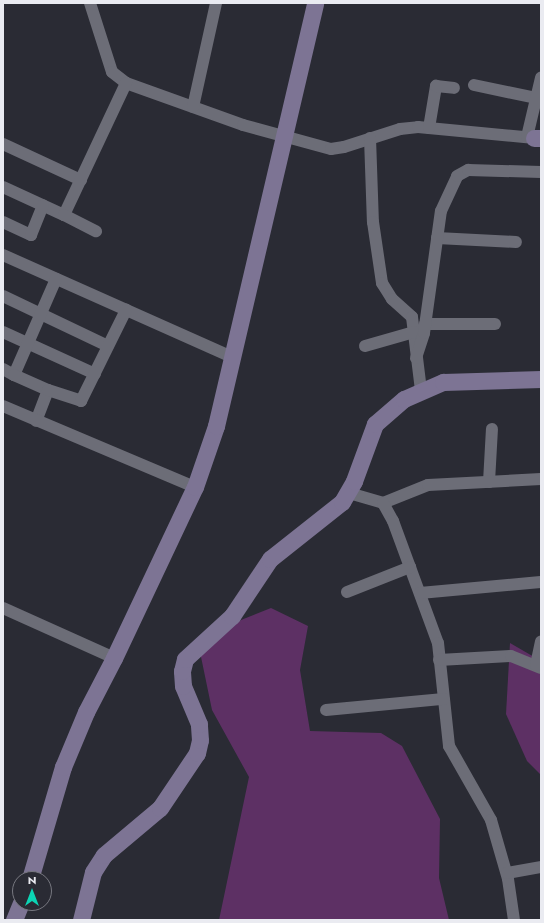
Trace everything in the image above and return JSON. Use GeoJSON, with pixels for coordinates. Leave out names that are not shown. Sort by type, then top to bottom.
{"type":"FeatureCollection","features":[{"type":"Feature","properties":{"kind":"street"},"geometry":{"type":"LineString","coordinates":[[90,3],[112,72],[126,83],[284,138],[331,149],[344,148],[400,129],[429,128],[534,137],[536,98],[541,78]]}},
{"type":"Feature","properties":{"kind":"street"},"geometry":{"type":"LineString","coordinates":[[193,107],[216,3]]}},
{"type":"Feature","properties":{"kind":"street"},"geometry":{"type":"LineString","coordinates":[[32,871],[63,767],[86,712],[114,658],[195,487],[216,426],[234,358],[315,3]]}},
{"type":"Feature","properties":{"kind":"street"},"geometry":{"type":"LineString","coordinates":[[64,215],[126,83]]}},
{"type":"Feature","properties":{"kind":"street"},"geometry":{"type":"LineString","coordinates":[[429,128],[436,86],[454,88]]}},
{"type":"Feature","properties":{"kind":"street"},"geometry":{"type":"LineString","coordinates":[[474,86],[536,98]]}},
{"type":"Feature","properties":{"kind":"street"},"geometry":{"type":"LineString","coordinates":[[370,138],[374,222],[382,283],[392,299],[412,317],[421,390]]}},
{"type":"Feature","properties":{"kind":"street"},"geometry":{"type":"LineString","coordinates":[[3,144],[81,180]]}},
{"type":"Feature","properties":{"kind":"street"},"geometry":{"type":"LineString","coordinates":[[416,358],[425,324],[441,211],[457,176],[468,170],[541,172]]}},
{"type":"Feature","properties":{"kind":"street"},"geometry":{"type":"LineString","coordinates":[[3,187],[96,231]]}},
{"type":"Feature","properties":{"kind":"street"},"geometry":{"type":"LineString","coordinates":[[3,222],[31,236],[43,206]]}},
{"type":"Feature","properties":{"kind":"street"},"geometry":{"type":"LineString","coordinates":[[437,238],[516,242]]}},
{"type":"Feature","properties":{"kind":"street"},"geometry":{"type":"LineString","coordinates":[[3,255],[234,358]]}},
{"type":"Feature","properties":{"kind":"street"},"geometry":{"type":"LineString","coordinates":[[14,375],[56,279]]}},
{"type":"Feature","properties":{"kind":"street"},"geometry":{"type":"LineString","coordinates":[[3,296],[108,346]]}},
{"type":"Feature","properties":{"kind":"street"},"geometry":{"type":"LineString","coordinates":[[3,369],[48,390],[82,402],[126,310]]}},
{"type":"Feature","properties":{"kind":"street"},"geometry":{"type":"LineString","coordinates":[[425,324],[495,324]]}},
{"type":"Feature","properties":{"kind":"street"},"geometry":{"type":"LineString","coordinates":[[3,332],[95,374]]}},
{"type":"Feature","properties":{"kind":"street"},"geometry":{"type":"LineString","coordinates":[[365,346],[414,332]]}},
{"type":"Feature","properties":{"kind":"street"},"geometry":{"type":"LineString","coordinates":[[81,920],[93,872],[104,855],[160,808],[197,753],[200,740],[199,724],[183,686],[182,671],[185,659],[232,616],[270,559],[342,502],[349,493],[375,424],[404,399],[421,390],[443,382],[541,379]]}},
{"type":"Feature","properties":{"kind":"street"},"geometry":{"type":"LineString","coordinates":[[36,421],[48,390]]}},
{"type":"Feature","properties":{"kind":"street"},"geometry":{"type":"LineString","coordinates":[[3,406],[195,487]]}},
{"type":"Feature","properties":{"kind":"street"},"geometry":{"type":"LineString","coordinates":[[489,482],[492,429]]}},
{"type":"Feature","properties":{"kind":"street"},"geometry":{"type":"LineString","coordinates":[[349,493],[383,503],[428,485],[541,479]]}},
{"type":"Feature","properties":{"kind":"street"},"geometry":{"type":"LineString","coordinates":[[383,503],[393,521],[438,642],[449,746],[491,820],[507,873],[514,920]]}},
{"type":"Feature","properties":{"kind":"street"},"geometry":{"type":"LineString","coordinates":[[347,592],[410,567]]}},
{"type":"Feature","properties":{"kind":"street"},"geometry":{"type":"LineString","coordinates":[[420,593],[540,582]]}},
{"type":"Feature","properties":{"kind":"street"},"geometry":{"type":"LineString","coordinates":[[3,608],[114,658]]}},
{"type":"Feature","properties":{"kind":"street"},"geometry":{"type":"LineString","coordinates":[[440,660],[511,656],[538,666],[541,642]]}},
{"type":"Feature","properties":{"kind":"street"},"geometry":{"type":"LineString","coordinates":[[326,710],[443,699]]}},
{"type":"Feature","properties":{"kind":"street"},"geometry":{"type":"LineString","coordinates":[[507,873],[541,867]]}},
{"type":"Feature","properties":{"kind":"shaded area"},"geometry":{"type":"Polygon","coordinates":[[[271,608],[308,626],[300,670],[310,731],[381,733],[402,746],[440,819],[439,878],[449,920],[219,920],[249,777],[212,710],[200,652],[241,620],[271,608]]]}},
{"type":"Feature","properties":{"kind":"shaded area"},"geometry":{"type":"Polygon","coordinates":[[[510,643],[541,661],[541,775],[527,761],[506,714],[510,643]]]}}]}
